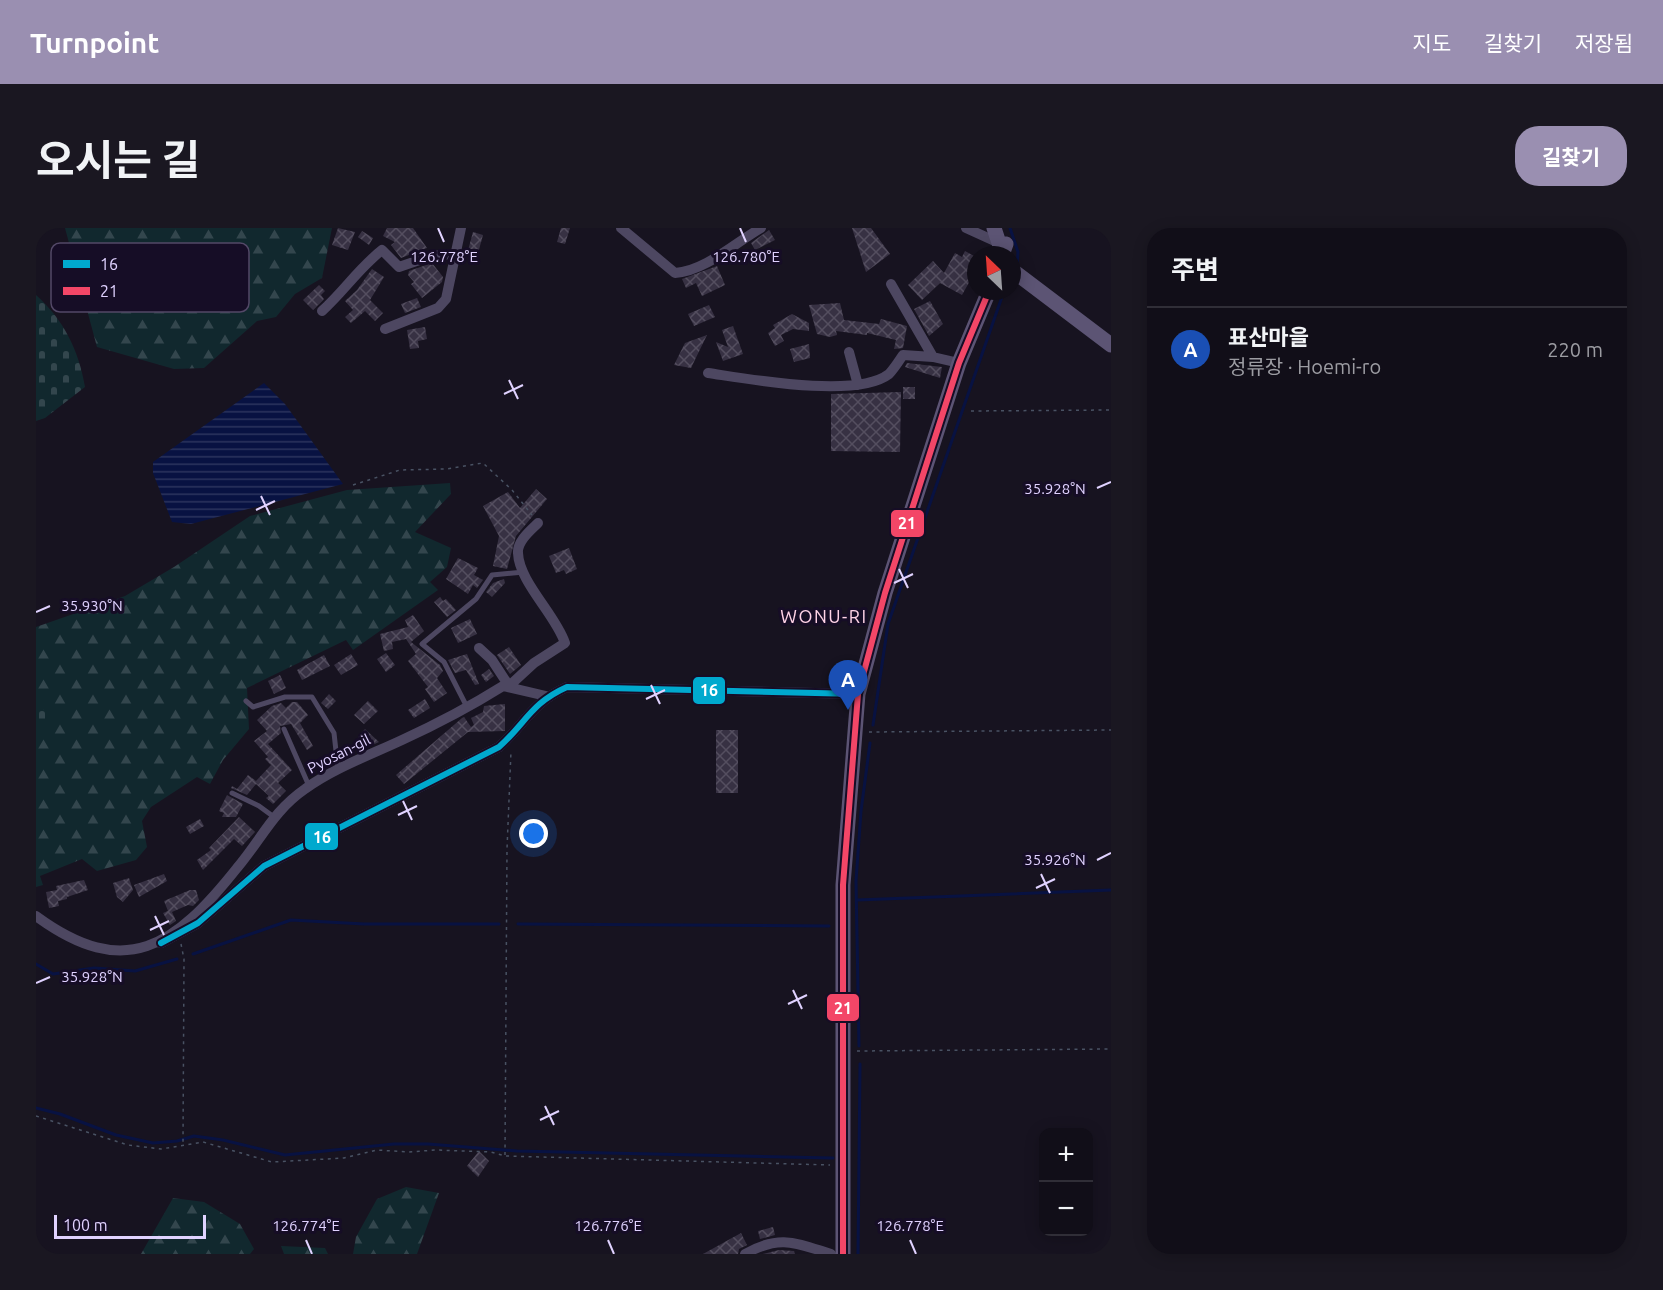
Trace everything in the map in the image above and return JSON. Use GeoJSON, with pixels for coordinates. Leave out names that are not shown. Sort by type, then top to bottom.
{"type":"FeatureCollection","features":[{"type":"Feature","properties":{"kind":"street"},"geometry":{"type":"LineString","coordinates":[[385,329],[438,308],[446,299],[453,254],[460,228]]}},
{"type":"Feature","properties":{"kind":"street"},"geometry":{"type":"LineString","coordinates":[[621,228],[675,273],[684,272],[703,263],[761,228]]}},
{"type":"Feature","properties":{"kind":"street"},"geometry":{"type":"LineString","coordinates":[[966,228],[996,246]]}},
{"type":"Feature","properties":{"kind":"street"},"geometry":{"type":"LineString","coordinates":[[994,228],[1000,246]]}},
{"type":"Feature","properties":{"kind":"street"},"geometry":{"type":"LineString","coordinates":[[322,311],[352,282],[361,267],[382,250],[399,267],[431,256],[453,254]]}},
{"type":"Feature","properties":{"kind":"street"},"geometry":{"type":"LineString","coordinates":[[1021,277],[1111,345]]}},
{"type":"Feature","properties":{"kind":"street"},"geometry":{"type":"LineString","coordinates":[[891,284],[933,357]]}},
{"type":"Feature","properties":{"kind":"street"},"geometry":{"type":"LineString","coordinates":[[843,1254],[843,885],[858,694],[885,592],[959,363],[985,300]]}},
{"type":"Feature","properties":{"kind":"street"},"geometry":{"type":"LineString","coordinates":[[849,352],[858,385]]}},
{"type":"Feature","properties":{"kind":"street"},"geometry":{"type":"LineString","coordinates":[[708,373],[826,387],[858,385],[889,373],[903,355],[933,357],[959,363]]}},
{"type":"Feature","properties":{"kind":"street"},"geometry":{"type":"LineString","coordinates":[[524,572],[518,552],[522,540],[538,523]]}},
{"type":"Feature","properties":{"kind":"street","name":"Pyosan-gil"},"geometry":{"type":"LineString","coordinates":[[161,942],[222,885],[274,817],[309,786],[467,707],[502,686],[509,686],[534,663],[565,643],[524,572]]}},
{"type":"Feature","properties":{"kind":"street"},"geometry":{"type":"LineString","coordinates":[[479,648],[492,660],[509,686],[546,696]]}},
{"type":"Feature","properties":{"kind":"street","name":"Pyosan-gil"},"geometry":{"type":"LineString","coordinates":[[36,916],[76,943],[94,948],[135,950],[161,942],[198,923],[264,866],[499,747],[512,736],[534,707],[546,696],[567,687],[858,694]]}},
{"type":"Feature","properties":{"kind":"street"},"geometry":{"type":"LineString","coordinates":[[745,1254],[758,1246],[789,1240],[831,1254]]}},
{"type":"Feature","properties":{"kind":"lane"},"geometry":{"type":"LineString","coordinates":[[467,707],[444,662],[422,644],[476,599],[492,575],[524,572]]}},
{"type":"Feature","properties":{"kind":"lane"},"geometry":{"type":"LineString","coordinates":[[246,701],[253,707],[285,697],[312,697],[334,733],[338,770]]}},
{"type":"Feature","properties":{"kind":"lane"},"geometry":{"type":"LineString","coordinates":[[284,729],[309,786]]}},
{"type":"Feature","properties":{"kind":"lane"},"geometry":{"type":"LineString","coordinates":[[232,793],[259,806],[274,817]]}},
{"type":"Feature","properties":{"kind":"path"},"geometry":{"type":"LineString","coordinates":[[971,411],[1111,410]]}},
{"type":"Feature","properties":{"kind":"path"},"geometry":{"type":"LineString","coordinates":[[353,485],[400,470],[446,469],[483,463],[512,490],[538,523]]}},
{"type":"Feature","properties":{"kind":"path"},"geometry":{"type":"LineString","coordinates":[[855,732],[1111,730]]}},
{"type":"Feature","properties":{"kind":"path"},"geometry":{"type":"LineString","coordinates":[[505,1155],[507,849],[512,736]]}},
{"type":"Feature","properties":{"kind":"path"},"geometry":{"type":"LineString","coordinates":[[179,934],[184,959],[183,1144]]}},
{"type":"Feature","properties":{"kind":"path"},"geometry":{"type":"LineString","coordinates":[[842,1050],[1111,1049]]}},
{"type":"Feature","properties":{"kind":"path"},"geometry":{"type":"LineString","coordinates":[[36,1116],[128,1145],[161,1149],[202,1142],[272,1162],[344,1158],[377,1150],[408,1152],[436,1150],[490,1152],[505,1155],[843,1166]]}},
{"type":"Feature","properties":{"kind":"green space"},"geometry":{"type":"Polygon","coordinates":[[[65,228],[332,228],[322,278],[295,294],[276,317],[257,321],[204,368],[174,369],[97,347],[88,312],[249,312],[249,243],[69,243],[65,228]]]}},
{"type":"Feature","properties":{"kind":"green space"},"geometry":{"type":"Polygon","coordinates":[[[36,295],[55,315],[69,337],[79,361],[85,387],[45,418],[36,421],[36,295]]]}},
{"type":"Feature","properties":{"kind":"green space"},"geometry":{"type":"Polygon","coordinates":[[[450,483],[451,494],[415,532],[451,548],[447,567],[430,582],[438,590],[353,650],[346,640],[247,688],[249,729],[223,760],[210,784],[197,777],[151,807],[142,821],[147,847],[136,860],[97,871],[82,859],[40,876],[43,885],[36,887],[36,627],[125,596],[174,567],[250,516],[347,490],[450,483]]]}},
{"type":"Feature","properties":{"kind":"green space"},"geometry":{"type":"Polygon","coordinates":[[[47,709],[54,713],[53,721],[36,728],[36,711],[47,709]]]}},
{"type":"Feature","properties":{"kind":"green space"},"geometry":{"type":"Polygon","coordinates":[[[406,1187],[439,1193],[417,1254],[353,1254],[356,1237],[377,1199],[406,1187]]]}},
{"type":"Feature","properties":{"kind":"green space"},"geometry":{"type":"Polygon","coordinates":[[[173,1198],[204,1202],[240,1224],[254,1249],[250,1254],[141,1254],[173,1198]]]}},
{"type":"Feature","properties":{"kind":"green space"},"geometry":{"type":"Polygon","coordinates":[[[281,1246],[325,1248],[328,1254],[284,1254],[281,1246]]]}},
{"type":"Feature","properties":{"kind":"shaded area"},"geometry":{"type":"Polygon","coordinates":[[[264,383],[285,404],[343,484],[191,524],[172,522],[153,473],[153,462],[264,383]]]}},
{"type":"Feature","properties":{"kind":"building"},"geometry":{"type":"Polygon","coordinates":[[[338,228],[355,232],[348,250],[332,245],[338,228]]]}},
{"type":"Feature","properties":{"kind":"building"},"geometry":{"type":"Polygon","coordinates":[[[387,228],[413,228],[427,248],[401,258],[391,245],[395,242],[383,236],[387,228]]]}},
{"type":"Feature","properties":{"kind":"building"},"geometry":{"type":"Polygon","coordinates":[[[561,228],[570,228],[565,244],[557,242],[561,228]]]}},
{"type":"Feature","properties":{"kind":"building"},"geometry":{"type":"Polygon","coordinates":[[[852,228],[871,228],[890,254],[866,272],[852,228]]]}},
{"type":"Feature","properties":{"kind":"building"},"geometry":{"type":"Polygon","coordinates":[[[769,230],[775,240],[755,250],[751,243],[769,230]]]}},
{"type":"Feature","properties":{"kind":"building"},"geometry":{"type":"Polygon","coordinates":[[[362,231],[373,238],[369,245],[358,237],[362,231]]]}},
{"type":"Feature","properties":{"kind":"building"},"geometry":{"type":"Polygon","coordinates":[[[473,232],[483,235],[477,257],[467,254],[473,232]]]}},
{"type":"Feature","properties":{"kind":"building"},"geometry":{"type":"Polygon","coordinates":[[[965,251],[967,252],[967,286],[962,295],[940,283],[922,300],[908,285],[933,261],[944,273],[955,253],[962,257],[965,251]]]}},
{"type":"Feature","properties":{"kind":"building"},"geometry":{"type":"Polygon","coordinates":[[[432,263],[443,277],[442,282],[422,298],[411,284],[414,282],[408,275],[409,271],[432,263]]]}},
{"type":"Feature","properties":{"kind":"building"},"geometry":{"type":"Polygon","coordinates":[[[717,266],[725,285],[702,296],[696,283],[686,288],[682,279],[717,266]]]}},
{"type":"Feature","properties":{"kind":"building"},"geometry":{"type":"Polygon","coordinates":[[[372,269],[384,277],[370,300],[383,313],[375,321],[365,311],[351,323],[345,317],[353,310],[345,301],[357,290],[372,269]]]}},
{"type":"Feature","properties":{"kind":"building"},"geometry":{"type":"Polygon","coordinates":[[[319,285],[325,291],[321,295],[324,299],[313,310],[303,300],[319,285]]]}},
{"type":"Feature","properties":{"kind":"building"},"geometry":{"type":"Polygon","coordinates":[[[417,298],[421,307],[405,313],[401,304],[417,298]]]}},
{"type":"Feature","properties":{"kind":"building"},"geometry":{"type":"Polygon","coordinates":[[[930,301],[943,324],[929,336],[914,309],[930,301]]]}},
{"type":"Feature","properties":{"kind":"building"},"geometry":{"type":"Polygon","coordinates":[[[840,303],[844,320],[879,324],[881,319],[907,326],[903,348],[894,349],[896,340],[867,333],[867,335],[836,331],[837,335],[830,337],[817,334],[809,305],[840,303]]]}},
{"type":"Feature","properties":{"kind":"building"},"geometry":{"type":"Polygon","coordinates":[[[709,305],[715,317],[694,326],[688,314],[709,305]]]}},
{"type":"Feature","properties":{"kind":"building"},"geometry":{"type":"Polygon","coordinates":[[[792,314],[809,323],[809,331],[793,329],[781,335],[784,341],[775,346],[768,333],[775,328],[773,325],[792,314]]]}},
{"type":"Feature","properties":{"kind":"building"},"geometry":{"type":"Polygon","coordinates":[[[733,326],[743,354],[723,361],[716,342],[728,347],[722,330],[733,326]]]}},
{"type":"Feature","properties":{"kind":"building"},"geometry":{"type":"Polygon","coordinates":[[[425,327],[427,339],[418,341],[419,348],[410,349],[407,330],[425,327]]]}},
{"type":"Feature","properties":{"kind":"building"},"geometry":{"type":"Polygon","coordinates":[[[707,335],[691,368],[674,365],[685,343],[707,335]]]}},
{"type":"Feature","properties":{"kind":"building"},"geometry":{"type":"Polygon","coordinates":[[[809,344],[810,358],[794,362],[790,349],[809,344]]]}},
{"type":"Feature","properties":{"kind":"building"},"geometry":{"type":"Polygon","coordinates":[[[907,363],[942,367],[940,378],[905,367],[907,363]]]}},
{"type":"Feature","properties":{"kind":"building"},"geometry":{"type":"Polygon","coordinates":[[[903,387],[915,387],[915,399],[903,399],[903,387]]]}},
{"type":"Feature","properties":{"kind":"building"},"geometry":{"type":"Polygon","coordinates":[[[901,392],[900,452],[831,451],[831,394],[901,392]]]}},
{"type":"Feature","properties":{"kind":"building"},"geometry":{"type":"Polygon","coordinates":[[[536,489],[547,499],[516,536],[507,569],[493,566],[499,536],[483,506],[508,492],[520,508],[536,489]]]}},
{"type":"Feature","properties":{"kind":"building"},"geometry":{"type":"Polygon","coordinates":[[[569,548],[577,569],[566,574],[564,570],[556,573],[549,556],[569,548]]]}},
{"type":"Feature","properties":{"kind":"building"},"geometry":{"type":"Polygon","coordinates":[[[458,558],[478,568],[474,575],[483,580],[477,588],[473,585],[468,594],[446,579],[458,558]]]}},
{"type":"Feature","properties":{"kind":"building"},"geometry":{"type":"Polygon","coordinates":[[[504,579],[505,583],[492,597],[486,592],[493,583],[504,579]]]}},
{"type":"Feature","properties":{"kind":"building"},"geometry":{"type":"Polygon","coordinates":[[[440,597],[443,601],[446,599],[456,610],[447,617],[434,602],[440,597]]]}},
{"type":"Feature","properties":{"kind":"building"},"geometry":{"type":"Polygon","coordinates":[[[413,615],[424,631],[411,642],[440,665],[443,671],[437,678],[447,693],[434,702],[425,689],[428,687],[408,661],[416,654],[406,639],[392,642],[393,649],[384,651],[380,634],[408,627],[405,620],[413,615]]]}},
{"type":"Feature","properties":{"kind":"building"},"geometry":{"type":"Polygon","coordinates":[[[470,619],[477,634],[458,643],[451,628],[470,619]]]}},
{"type":"Feature","properties":{"kind":"building"},"geometry":{"type":"Polygon","coordinates":[[[509,647],[521,665],[510,674],[497,655],[509,647]]]}},
{"type":"Feature","properties":{"kind":"building"},"geometry":{"type":"Polygon","coordinates":[[[386,653],[395,665],[386,672],[377,659],[386,653]]]}},
{"type":"Feature","properties":{"kind":"building"},"geometry":{"type":"Polygon","coordinates":[[[351,654],[358,665],[341,675],[334,665],[351,654]]]}},
{"type":"Feature","properties":{"kind":"building"},"geometry":{"type":"Polygon","coordinates":[[[467,654],[479,684],[475,685],[466,670],[455,673],[448,660],[467,654]]]}},
{"type":"Feature","properties":{"kind":"building"},"geometry":{"type":"Polygon","coordinates":[[[324,655],[330,666],[302,680],[297,670],[324,655]]]}},
{"type":"Feature","properties":{"kind":"building"},"geometry":{"type":"Polygon","coordinates":[[[489,669],[494,676],[486,682],[481,675],[489,669]]]}},
{"type":"Feature","properties":{"kind":"building"},"geometry":{"type":"Polygon","coordinates":[[[280,675],[286,688],[274,694],[268,681],[280,675]]]}},
{"type":"Feature","properties":{"kind":"building"},"geometry":{"type":"Polygon","coordinates":[[[329,694],[336,701],[328,709],[321,703],[329,694]]]}},
{"type":"Feature","properties":{"kind":"building"},"geometry":{"type":"Polygon","coordinates":[[[425,699],[430,708],[414,718],[408,710],[425,699]]]}},
{"type":"Feature","properties":{"kind":"building"},"geometry":{"type":"Polygon","coordinates":[[[368,701],[378,711],[364,724],[354,715],[368,701]]]}},
{"type":"Feature","properties":{"kind":"building"},"geometry":{"type":"Polygon","coordinates":[[[292,702],[297,702],[308,715],[300,723],[313,746],[307,750],[291,724],[280,726],[281,733],[268,744],[292,770],[278,783],[286,791],[273,804],[266,798],[269,796],[256,784],[247,795],[231,788],[232,786],[237,789],[248,775],[256,781],[271,765],[265,759],[268,757],[254,741],[267,731],[257,720],[272,706],[281,703],[286,708],[292,702]]]}},
{"type":"Feature","properties":{"kind":"building"},"geometry":{"type":"Polygon","coordinates":[[[505,704],[505,731],[468,732],[404,784],[396,775],[462,718],[464,717],[471,727],[474,725],[471,718],[483,712],[484,706],[505,704]]]}},
{"type":"Feature","properties":{"kind":"building"},"geometry":{"type":"Polygon","coordinates":[[[365,729],[379,742],[368,747],[358,737],[365,729]]]}},
{"type":"Feature","properties":{"kind":"building"},"geometry":{"type":"Polygon","coordinates":[[[716,730],[738,730],[738,793],[716,793],[716,730]]]}},
{"type":"Feature","properties":{"kind":"building"},"geometry":{"type":"Polygon","coordinates":[[[227,795],[243,804],[236,817],[222,817],[224,813],[219,811],[227,795]]]}},
{"type":"Feature","properties":{"kind":"building"},"geometry":{"type":"Polygon","coordinates":[[[239,817],[255,832],[242,846],[234,839],[203,870],[197,860],[211,850],[209,848],[239,817]]]}},
{"type":"Feature","properties":{"kind":"building"},"geometry":{"type":"Polygon","coordinates":[[[200,819],[204,826],[190,834],[186,827],[200,819]]]}},
{"type":"Feature","properties":{"kind":"building"},"geometry":{"type":"Polygon","coordinates":[[[164,874],[167,881],[139,897],[134,885],[164,874]]]}},
{"type":"Feature","properties":{"kind":"building"},"geometry":{"type":"Polygon","coordinates":[[[129,878],[133,890],[123,902],[117,897],[113,883],[129,878]]]}},
{"type":"Feature","properties":{"kind":"building"},"geometry":{"type":"Polygon","coordinates":[[[84,880],[88,890],[58,901],[59,906],[49,908],[46,892],[57,890],[56,886],[84,880]]]}},
{"type":"Feature","properties":{"kind":"building"},"geometry":{"type":"Polygon","coordinates":[[[190,890],[196,890],[199,900],[193,906],[188,905],[172,912],[176,921],[170,925],[163,913],[168,911],[164,901],[190,890]]]}},
{"type":"Feature","properties":{"kind":"building"},"geometry":{"type":"Polygon","coordinates":[[[479,1151],[489,1161],[478,1177],[467,1166],[479,1151]]]}},
{"type":"Feature","properties":{"kind":"building"},"geometry":{"type":"Polygon","coordinates":[[[773,1227],[775,1235],[760,1239],[758,1231],[773,1227]]]}},
{"type":"Feature","properties":{"kind":"building"},"geometry":{"type":"Polygon","coordinates":[[[741,1233],[747,1245],[739,1249],[738,1254],[703,1254],[741,1233]]]}},
{"type":"Feature","properties":{"kind":"building"},"geometry":{"type":"Polygon","coordinates":[[[779,1250],[794,1251],[795,1254],[763,1254],[779,1250]]]}},
{"type":"Feature","properties":{"kind":"waterway"},"geometry":{"type":"LineString","coordinates":[[1010,228],[1016,246]]}},
{"type":"Feature","properties":{"kind":"waterway"},"geometry":{"type":"LineString","coordinates":[[873,725],[888,624],[1001,300]]}},
{"type":"Feature","properties":{"kind":"waterway"},"geometry":{"type":"LineString","coordinates":[[859,1046],[856,881],[861,811],[870,743]]}},
{"type":"Feature","properties":{"kind":"waterway"},"geometry":{"type":"LineString","coordinates":[[857,900],[1111,890]]}},
{"type":"Feature","properties":{"kind":"waterway"},"geometry":{"type":"LineString","coordinates":[[193,954],[291,920],[364,924],[499,924]]}},
{"type":"Feature","properties":{"kind":"waterway"},"geometry":{"type":"LineString","coordinates":[[518,924],[829,926]]}},
{"type":"Feature","properties":{"kind":"waterway"},"geometry":{"type":"LineString","coordinates":[[36,964],[53,974],[94,968],[135,971],[177,959]]}},
{"type":"Feature","properties":{"kind":"waterway"},"geometry":{"type":"LineString","coordinates":[[858,1254],[860,1064]]}},
{"type":"Feature","properties":{"kind":"waterway"},"geometry":{"type":"LineString","coordinates":[[36,1108],[60,1114],[116,1135],[153,1143],[177,1141],[194,1136],[223,1140],[285,1155],[394,1144],[428,1144],[517,1151],[833,1158]]}},
{"type":"Feature","properties":{"kind":"transit line","name":"21"},"geometry":{"type":"LineString","coordinates":[[843,1254],[843,885],[858,694],[885,593],[959,363],[985,300]]}},
{"type":"Feature","properties":{"kind":"transit line","name":"16"},"geometry":{"type":"LineString","coordinates":[[161,943],[198,923],[264,866],[499,747],[537,707],[567,687],[858,694]]}},
{"type":"Feature","properties":{"kind":"place","name":"표산마을"},"geometry":{"type":"Point","coordinates":[848,710]}},
{"type":"Feature","properties":{"kind":"district","name":"WONU-RI"},"geometry":{"type":"Point","coordinates":[824,617]}}]}
